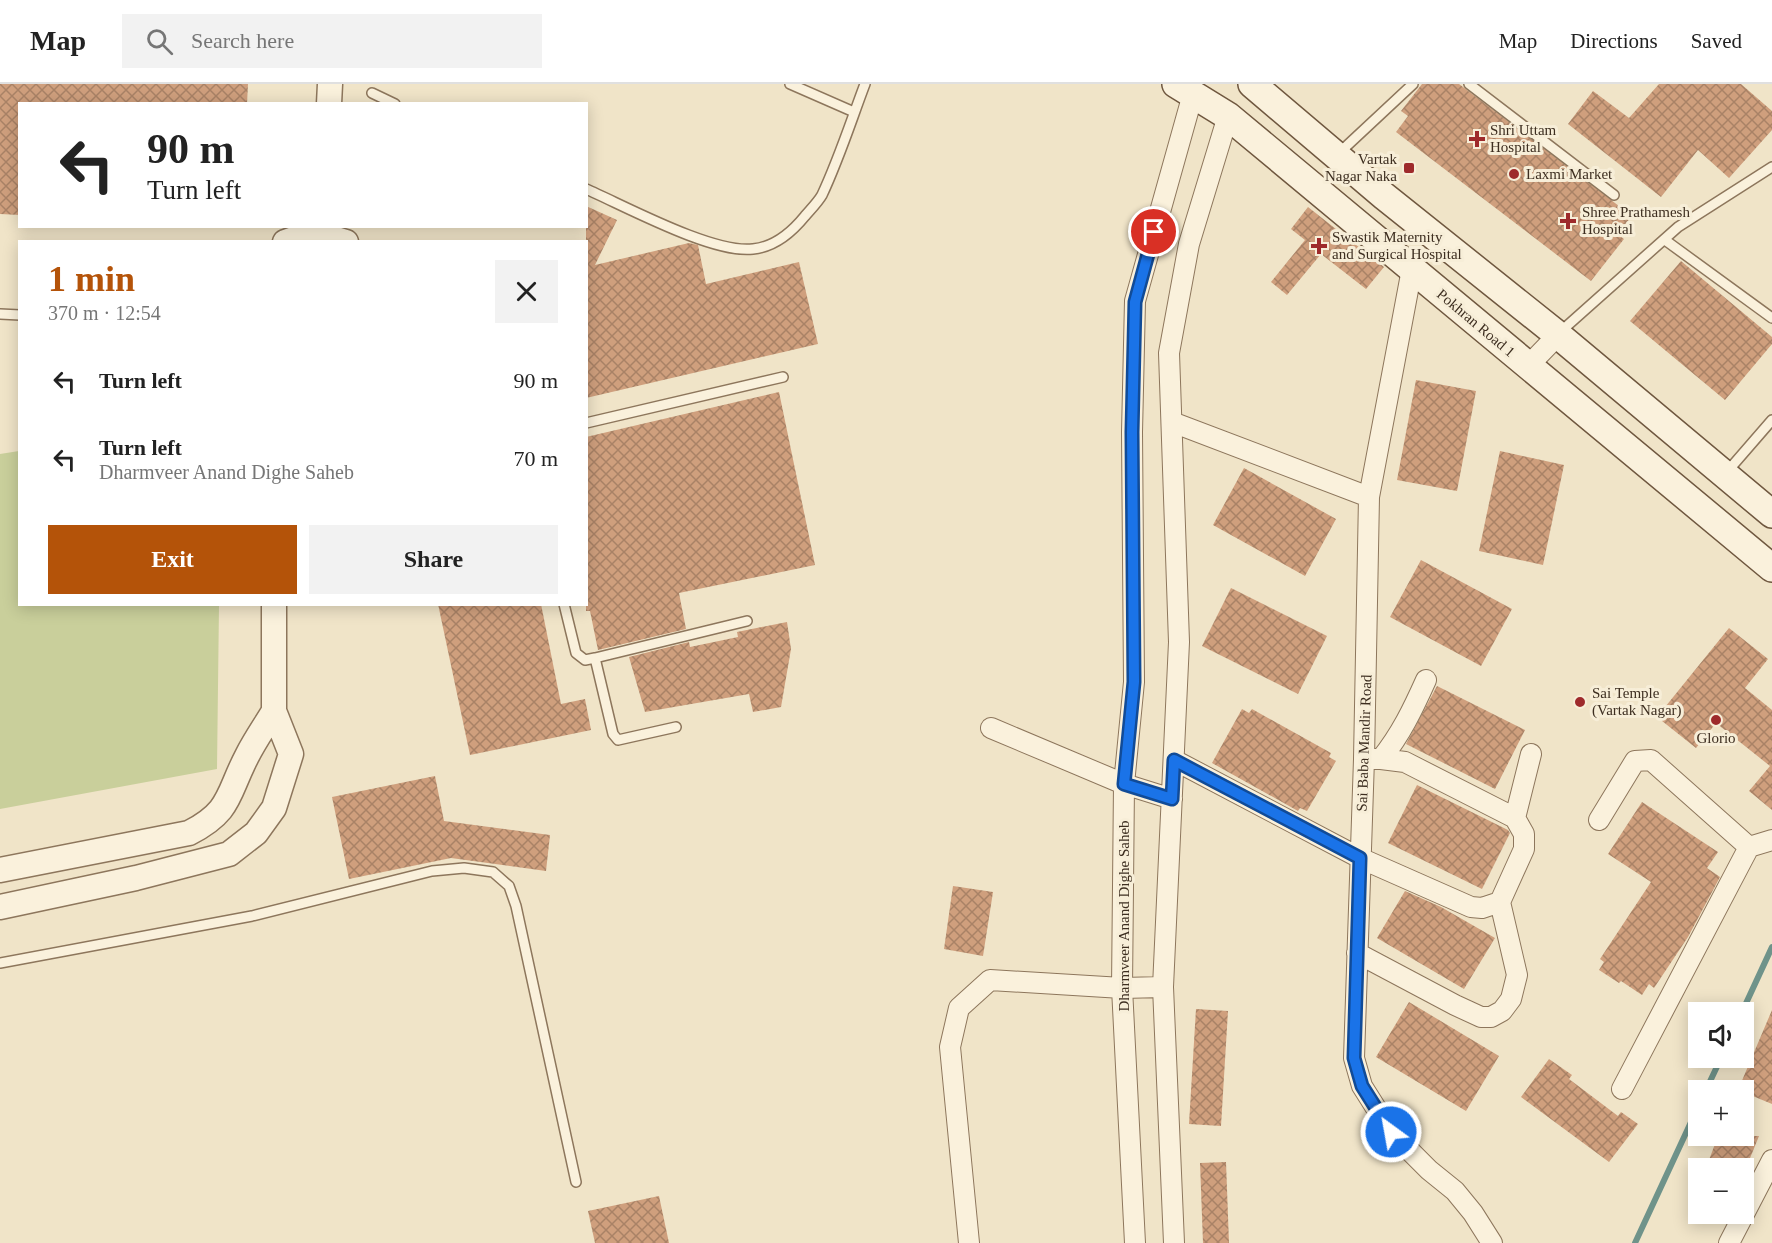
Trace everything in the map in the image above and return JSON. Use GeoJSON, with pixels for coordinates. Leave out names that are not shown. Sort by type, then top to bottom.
{"type":"FeatureCollection","features":[{"type":"Feature","properties":{"kind":"main road"},"geometry":{"type":"LineString","coordinates":[[1252,84],[1772,514]]}},
{"type":"Feature","properties":{"kind":"main road","name":"Pokhran Road 1"},"geometry":{"type":"LineString","coordinates":[[1184,89],[1228,116],[1772,568]]}},
{"type":"Feature","properties":{"kind":"street"},"geometry":{"type":"LineString","coordinates":[[329,102],[330,84]]}},
{"type":"Feature","properties":{"kind":"street","name":"Dharmveer Anand Dighe Saheb"},"geometry":{"type":"LineString","coordinates":[[1135,1243],[1122,988],[1124,784],[1134,682],[1132,432],[1135,302],[1184,89]]}},
{"type":"Feature","properties":{"kind":"street"},"geometry":{"type":"LineString","coordinates":[[1174,1243],[1163,987],[1179,642],[1169,352],[1189,244],[1228,116]]}},
{"type":"Feature","properties":{"kind":"street"},"geometry":{"type":"LineString","coordinates":[[292,240],[306,236],[330,235]]}},
{"type":"Feature","properties":{"kind":"street","name":"Sai Baba Mandir Road"},"geometry":{"type":"LineString","coordinates":[[1412,269],[1369,497],[1373,759],[1360,858],[1354,1058],[1362,1086],[1391,1132],[1429,1170],[1455,1191],[1473,1213],[1492,1243]]}},
{"type":"Feature","properties":{"kind":"street"},"geometry":{"type":"LineString","coordinates":[[1528,366],[1558,335]]}},
{"type":"Feature","properties":{"kind":"street"},"geometry":{"type":"LineString","coordinates":[[1172,422],[1369,497]]}},
{"type":"Feature","properties":{"kind":"street"},"geometry":{"type":"LineString","coordinates":[[0,907],[136,878],[229,854],[256,833],[274,808],[291,754],[274,711],[274,606]]}},
{"type":"Feature","properties":{"kind":"street"},"geometry":{"type":"LineString","coordinates":[[1373,759],[1397,740],[1426,680]]}},
{"type":"Feature","properties":{"kind":"street"},"geometry":{"type":"LineString","coordinates":[[0,870],[189,832],[208,823],[223,809],[247,756],[274,711]]}},
{"type":"Feature","properties":{"kind":"street"},"geometry":{"type":"LineString","coordinates":[[991,728],[1124,784],[1172,799]]}},
{"type":"Feature","properties":{"kind":"street"},"geometry":{"type":"LineString","coordinates":[[1515,818],[1531,754]]}},
{"type":"Feature","properties":{"kind":"street"},"geometry":{"type":"LineString","coordinates":[[1357,953],[1481,1017],[1491,1017],[1502,1011],[1511,999],[1517,975],[1500,902],[1524,849],[1524,834],[1515,818],[1405,762],[1373,759]]}},
{"type":"Feature","properties":{"kind":"street"},"geometry":{"type":"LineString","coordinates":[[1174,760],[1360,858],[1471,907],[1482,908],[1500,902]]}},
{"type":"Feature","properties":{"kind":"street"},"geometry":{"type":"LineString","coordinates":[[1599,820],[1635,761],[1651,760],[1749,847]]}},
{"type":"Feature","properties":{"kind":"street"},"geometry":{"type":"LineString","coordinates":[[1622,1089],[1749,847],[1772,840]]}},
{"type":"Feature","properties":{"kind":"street"},"geometry":{"type":"LineString","coordinates":[[969,1243],[950,1047],[959,1008],[990,980],[1122,988],[1163,987]]}},
{"type":"Feature","properties":{"kind":"street"},"geometry":{"type":"LineString","coordinates":[[1728,1243],[1772,1160]]}},
{"type":"Feature","properties":{"kind":"lane"},"geometry":{"type":"LineString","coordinates":[[790,84],[854,112]]}},
{"type":"Feature","properties":{"kind":"lane"},"geometry":{"type":"LineString","coordinates":[[588,190],[682,232],[733,249],[753,249],[771,244],[793,230],[821,197],[865,84]]}},
{"type":"Feature","properties":{"kind":"lane"},"geometry":{"type":"LineString","coordinates":[[1337,156],[1413,84]]}},
{"type":"Feature","properties":{"kind":"lane"},"geometry":{"type":"LineString","coordinates":[[1469,84],[1614,195]]}},
{"type":"Feature","properties":{"kind":"lane"},"geometry":{"type":"LineString","coordinates":[[372,93],[391,102]]}},
{"type":"Feature","properties":{"kind":"lane"},"geometry":{"type":"LineString","coordinates":[[1558,335],[1678,227],[1772,167]]}},
{"type":"Feature","properties":{"kind":"lane"},"geometry":{"type":"LineString","coordinates":[[1665,240],[1772,318]]}},
{"type":"Feature","properties":{"kind":"lane"},"geometry":{"type":"LineString","coordinates":[[0,314],[18,315]]}},
{"type":"Feature","properties":{"kind":"lane"},"geometry":{"type":"LineString","coordinates":[[588,423],[783,377]]}},
{"type":"Feature","properties":{"kind":"lane"},"geometry":{"type":"LineString","coordinates":[[1725,475],[1772,420]]}},
{"type":"Feature","properties":{"kind":"lane"},"geometry":{"type":"LineString","coordinates":[[564,606],[576,653],[585,660],[747,621]]}},
{"type":"Feature","properties":{"kind":"lane"},"geometry":{"type":"LineString","coordinates":[[595,658],[613,734],[618,740],[676,727]]}},
{"type":"Feature","properties":{"kind":"lane"},"geometry":{"type":"LineString","coordinates":[[0,963],[252,915],[432,871],[464,868],[493,872],[509,886],[516,906],[576,1182]]}},
{"type":"Feature","properties":{"kind":"green space"},"geometry":{"type":"Polygon","coordinates":[[[18,451],[18,606],[219,606],[217,769],[0,809],[0,454],[18,451]]]}},
{"type":"Feature","properties":{"kind":"building"},"geometry":{"type":"Polygon","coordinates":[[[0,84],[248,84],[247,102],[18,102],[18,215],[0,214],[0,84]]]}},
{"type":"Feature","properties":{"kind":"building","name":"Laxmi Market"},"geometry":{"type":"Polygon","coordinates":[[[1422,84],[1459,84],[1632,216],[1617,234],[1624,239],[1591,281],[1396,132],[1408,116],[1401,111],[1422,84]]]}},
{"type":"Feature","properties":{"kind":"building"},"geometry":{"type":"Polygon","coordinates":[[[1659,84],[1741,84],[1772,111],[1772,130],[1729,178],[1698,150],[1661,197],[1568,124],[1593,91],[1629,118],[1659,84]]]}},
{"type":"Feature","properties":{"kind":"building"},"geometry":{"type":"Polygon","coordinates":[[[588,207],[617,220],[595,265],[689,243],[698,245],[706,284],[799,262],[818,344],[588,398],[588,240],[586,240],[588,207]]]}},
{"type":"Feature","properties":{"kind":"building"},"geometry":{"type":"Polygon","coordinates":[[[1308,207],[1384,267],[1366,289],[1321,254],[1287,295],[1271,282],[1305,240],[1291,229],[1308,207]]]}},
{"type":"Feature","properties":{"kind":"building"},"geometry":{"type":"Polygon","coordinates":[[[1681,261],[1772,337],[1772,344],[1725,400],[1630,321],[1681,261]]]}},
{"type":"Feature","properties":{"kind":"building"},"geometry":{"type":"Polygon","coordinates":[[[1416,380],[1476,391],[1457,491],[1397,480],[1416,380]]]}},
{"type":"Feature","properties":{"kind":"building"},"geometry":{"type":"Polygon","coordinates":[[[779,392],[815,565],[679,593],[686,629],[598,650],[590,611],[586,611],[586,606],[588,606],[588,437],[779,392]]]}},
{"type":"Feature","properties":{"kind":"building"},"geometry":{"type":"Polygon","coordinates":[[[1500,451],[1564,465],[1543,565],[1479,551],[1500,451]]]}},
{"type":"Feature","properties":{"kind":"building"},"geometry":{"type":"Polygon","coordinates":[[[1244,468],[1336,519],[1305,576],[1213,525],[1244,468]]]}},
{"type":"Feature","properties":{"kind":"building"},"geometry":{"type":"Polygon","coordinates":[[[1421,560],[1512,609],[1481,666],[1390,617],[1421,560]]]}},
{"type":"Feature","properties":{"kind":"building"},"geometry":{"type":"Polygon","coordinates":[[[1231,588],[1327,636],[1298,694],[1202,646],[1231,588]]]}},
{"type":"Feature","properties":{"kind":"building"},"geometry":{"type":"Polygon","coordinates":[[[438,606],[541,606],[561,704],[585,699],[591,730],[470,755],[438,606]]]}},
{"type":"Feature","properties":{"kind":"building"},"geometry":{"type":"Polygon","coordinates":[[[787,622],[791,649],[781,707],[753,712],[749,694],[645,712],[629,657],[689,642],[690,647],[738,637],[737,632],[787,622]]]}},
{"type":"Feature","properties":{"kind":"building","name":"Glorio"},"geometry":{"type":"Polygon","coordinates":[[[1729,628],[1768,659],[1745,688],[1772,710],[1772,810],[1749,791],[1770,766],[1716,723],[1696,748],[1657,717],[1729,628]]]}},
{"type":"Feature","properties":{"kind":"building"},"geometry":{"type":"Polygon","coordinates":[[[1437,686],[1525,730],[1495,789],[1406,744],[1437,686]]]}},
{"type":"Feature","properties":{"kind":"building"},"geometry":{"type":"Polygon","coordinates":[[[1242,709],[1249,713],[1252,709],[1331,753],[1329,757],[1336,761],[1307,811],[1300,808],[1298,811],[1212,763],[1242,709]]]}},
{"type":"Feature","properties":{"kind":"building"},"geometry":{"type":"Polygon","coordinates":[[[435,776],[444,821],[550,835],[546,871],[451,858],[349,879],[332,797],[435,776]]]}},
{"type":"Feature","properties":{"kind":"building"},"geometry":{"type":"Polygon","coordinates":[[[1417,785],[1510,833],[1482,889],[1388,843],[1417,785]]]}},
{"type":"Feature","properties":{"kind":"building"},"geometry":{"type":"Polygon","coordinates":[[[1642,802],[1718,852],[1707,868],[1720,877],[1688,937],[1654,988],[1649,984],[1642,995],[1599,970],[1604,962],[1600,959],[1651,882],[1608,854],[1642,802]]]}},
{"type":"Feature","properties":{"kind":"building"},"geometry":{"type":"Polygon","coordinates":[[[953,886],[993,892],[983,956],[944,949],[953,886]]]}},
{"type":"Feature","properties":{"kind":"building"},"geometry":{"type":"Polygon","coordinates":[[[1405,891],[1441,907],[1495,938],[1464,989],[1377,938],[1405,891]]]}},
{"type":"Feature","properties":{"kind":"building"},"geometry":{"type":"Polygon","coordinates":[[[1409,1002],[1499,1056],[1466,1111],[1376,1057],[1409,1002]]]}},
{"type":"Feature","properties":{"kind":"building"},"geometry":{"type":"Polygon","coordinates":[[[1196,1009],[1228,1011],[1221,1126],[1189,1124],[1196,1009]]]}},
{"type":"Feature","properties":{"kind":"building"},"geometry":{"type":"Polygon","coordinates":[[[1772,1010],[1772,1104],[1754,1097],[1754,1080],[1742,1080],[1747,1068],[1754,1068],[1754,1052],[1772,1010]]]}},
{"type":"Feature","properties":{"kind":"building"},"geometry":{"type":"Polygon","coordinates":[[[1549,1059],[1572,1075],[1569,1079],[1618,1116],[1621,1112],[1638,1124],[1609,1162],[1521,1097],[1549,1059]]]}},
{"type":"Feature","properties":{"kind":"building"},"geometry":{"type":"Polygon","coordinates":[[[1754,1136],[1759,1136],[1750,1158],[1710,1158],[1714,1146],[1754,1146],[1754,1136]]]}},
{"type":"Feature","properties":{"kind":"building"},"geometry":{"type":"Polygon","coordinates":[[[1226,1162],[1229,1243],[1203,1243],[1200,1163],[1226,1162]]]}},
{"type":"Feature","properties":{"kind":"building"},"geometry":{"type":"Polygon","coordinates":[[[659,1196],[669,1243],[595,1243],[588,1211],[659,1196]]]}},
{"type":"Feature","properties":{"kind":"waterway"},"geometry":{"type":"LineString","coordinates":[[1747,1002],[1772,947]]}},
{"type":"Feature","properties":{"kind":"waterway"},"geometry":{"type":"LineString","coordinates":[[1711,1080],[1716,1068]]}},
{"type":"Feature","properties":{"kind":"waterway"},"geometry":{"type":"LineString","coordinates":[[1635,1243],[1688,1129]]}},
{"type":"Feature","properties":{"kind":"place","name":"Shri Uttam Hospital"},"geometry":{"type":"Point","coordinates":[1477,139]}},
{"type":"Feature","properties":{"kind":"place","name":"Vartak Nagar Naka"},"geometry":{"type":"Point","coordinates":[1409,168]}},
{"type":"Feature","properties":{"kind":"place","name":"Laxmi Market"},"geometry":{"type":"Point","coordinates":[1514,174]}},
{"type":"Feature","properties":{"kind":"place","name":"Shree Prathamesh Hospital"},"geometry":{"type":"Point","coordinates":[1568,221]}},
{"type":"Feature","properties":{"kind":"place","name":"Swastik Maternity and Surgical Hospital"},"geometry":{"type":"Point","coordinates":[1319,246]}},
{"type":"Feature","properties":{"kind":"place","name":"Sai Temple (Vartak Nagar)"},"geometry":{"type":"Point","coordinates":[1580,702]}},
{"type":"Feature","properties":{"kind":"place","name":"Glorio"},"geometry":{"type":"Point","coordinates":[1716,720]}},
{"type":"Feature","properties":{"kind":"route"},"geometry":{"type":"LineString","coordinates":[[1154,232],[1135,302],[1132,432],[1134,682],[1124,784],[1172,799],[1174,760],[1360,858],[1354,1058],[1362,1086],[1391,1132]]}}]}
